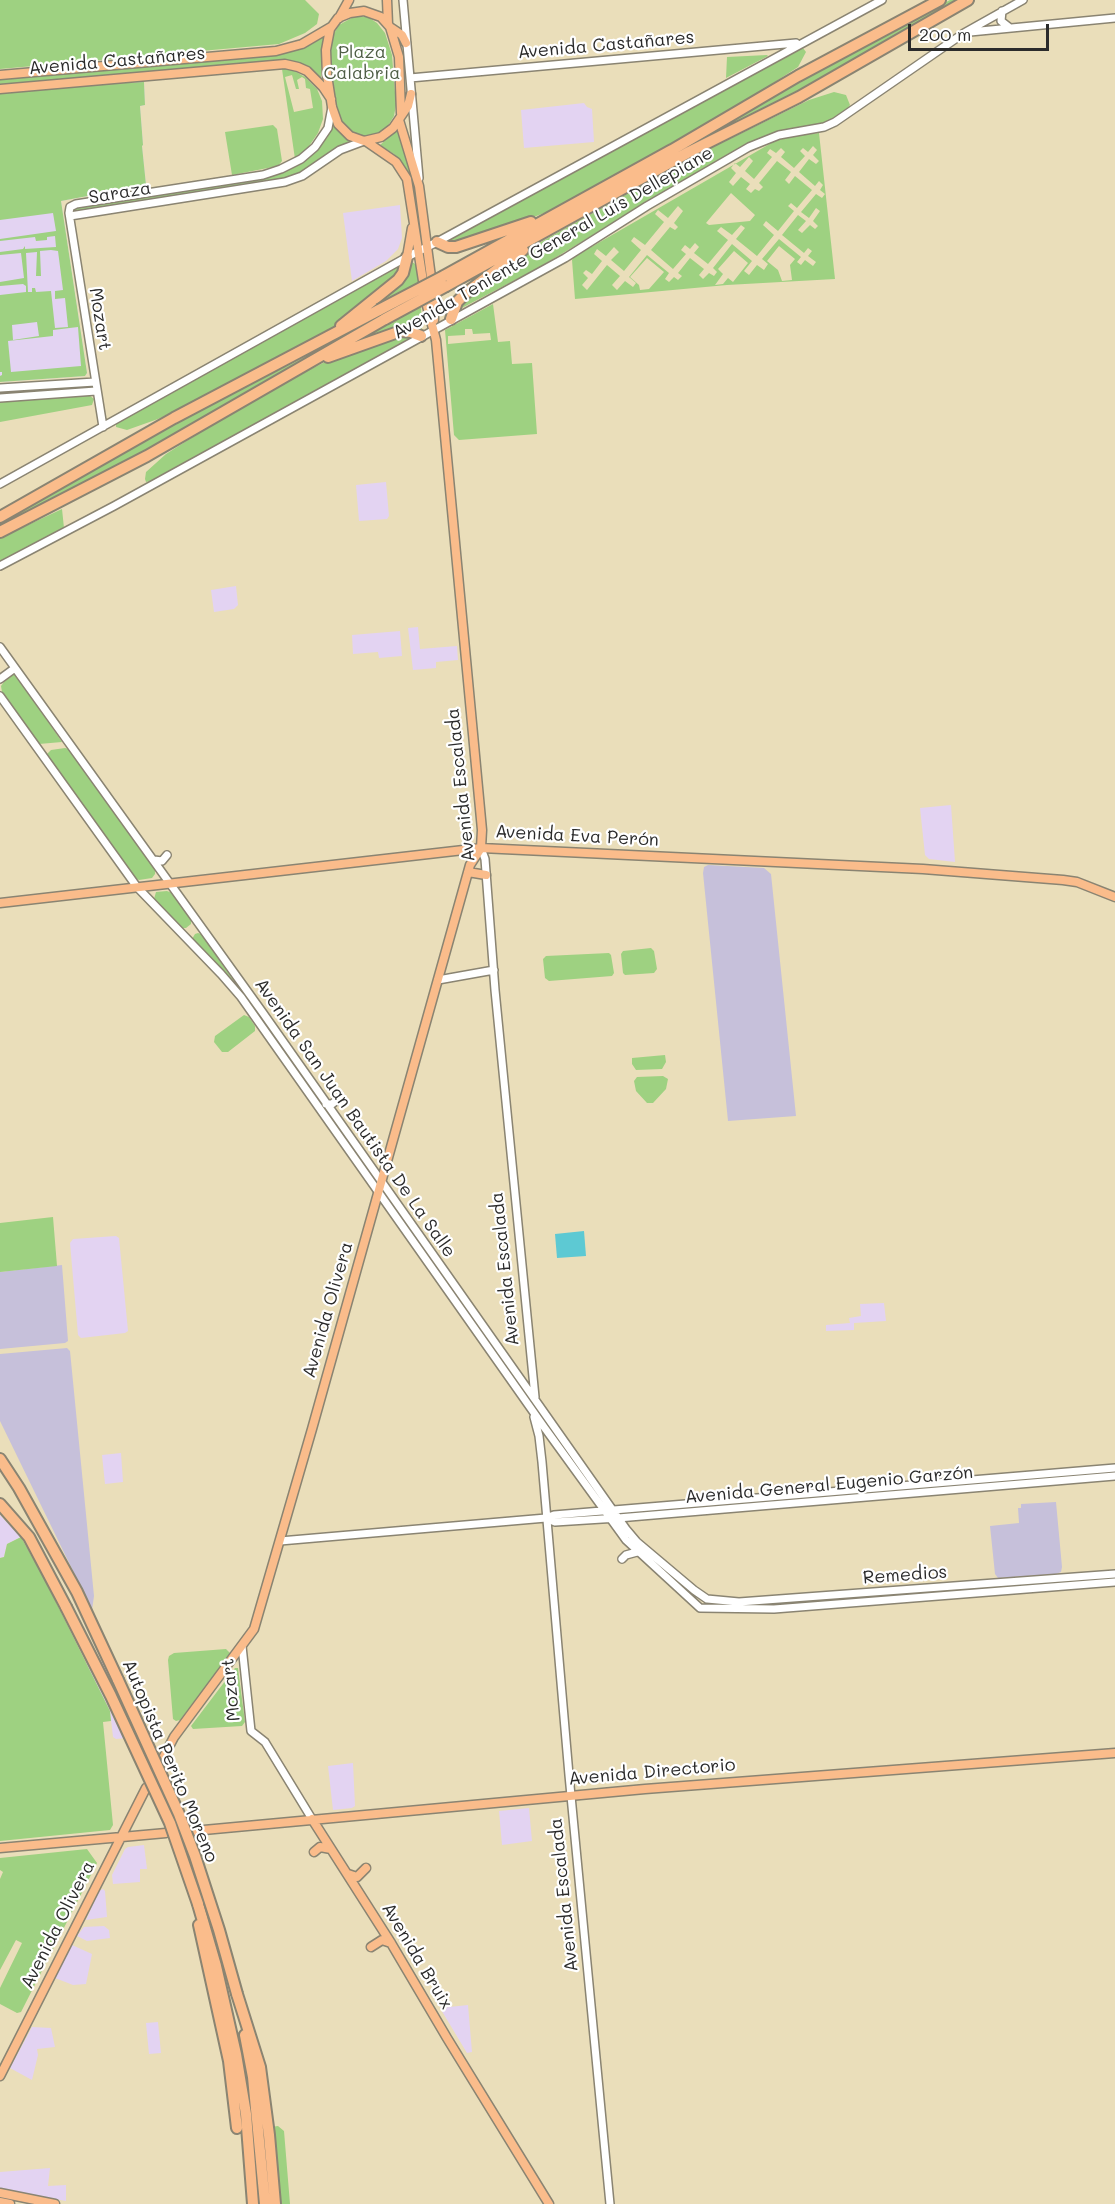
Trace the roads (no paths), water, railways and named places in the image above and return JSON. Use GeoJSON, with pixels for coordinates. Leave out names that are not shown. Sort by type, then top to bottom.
{"type":"FeatureCollection","features":[{"type":"Feature","properties":{"kind":"highway"},"geometry":{"type":"LineString","coordinates":[[451,319],[457,302],[466,293],[562,217],[798,76],[940,0]]}},
{"type":"Feature","properties":{"kind":"highway"},"geometry":{"type":"LineString","coordinates":[[0,532],[157,450],[303,365],[382,315],[562,217],[799,97],[968,0]]}},
{"type":"Feature","properties":{"kind":"highway"},"geometry":{"type":"LineString","coordinates":[[437,242],[448,247],[456,247],[562,217]]}},
{"type":"Feature","properties":{"kind":"highway"},"geometry":{"type":"LineString","coordinates":[[323,341],[398,280],[403,273],[407,257]]}},
{"type":"Feature","properties":{"kind":"highway"},"geometry":{"type":"LineString","coordinates":[[0,517],[174,417],[323,341],[382,315]]}},
{"type":"Feature","properties":{"kind":"highway"},"geometry":{"type":"LineString","coordinates":[[303,365],[401,331],[421,336]]}},
{"type":"Feature","properties":{"kind":"highway","name":"Autopista Perito Moreno"},"geometry":{"type":"LineString","coordinates":[[0,1459],[19,1488],[77,1592],[178,1814],[219,1930],[237,1994],[253,2077],[265,2204]]}},
{"type":"Feature","properties":{"kind":"highway","name":"Autopista Perito Moreno"},"geometry":{"type":"LineString","coordinates":[[0,1504],[29,1537],[111,1696],[170,1823],[208,1936],[236,2054],[246,2114],[253,2204]]}},
{"type":"Feature","properties":{"kind":"highway"},"geometry":{"type":"LineString","coordinates":[[198,1904],[204,1951],[229,2061],[237,2128]]}},
{"type":"Feature","properties":{"kind":"highway"},"geometry":{"type":"LineString","coordinates":[[237,1994],[260,2067],[275,2204]]}},
{"type":"Feature","properties":{"kind":"main road"},"geometry":{"type":"LineString","coordinates":[[349,0],[331,27],[326,50],[331,103],[338,124],[343,130],[350,136],[366,141],[389,155],[402,170],[409,185],[413,218],[423,249]]}},
{"type":"Feature","properties":{"kind":"main road"},"geometry":{"type":"LineString","coordinates":[[387,0],[389,26],[399,57],[400,117],[420,186],[427,279]]}},
{"type":"Feature","properties":{"kind":"main road"},"geometry":{"type":"LineString","coordinates":[[338,18],[364,11],[381,17],[402,35],[406,43]]}},
{"type":"Feature","properties":{"kind":"main road","name":"Avenida Castañares"},"geometry":{"type":"LineString","coordinates":[[0,75],[276,51],[302,44],[331,27]]}},
{"type":"Feature","properties":{"kind":"main road","name":"Avenida Castañares"},"geometry":{"type":"LineString","coordinates":[[0,89],[285,64],[307,72],[323,87],[331,103]]}},
{"type":"Feature","properties":{"kind":"main road"},"geometry":{"type":"LineString","coordinates":[[366,141],[387,134],[408,106],[411,94]]}},
{"type":"Feature","properties":{"kind":"main road"},"geometry":{"type":"LineString","coordinates":[[407,257],[413,218]]}},
{"type":"Feature","properties":{"kind":"main road","name":"Avenida Escalada"},"geometry":{"type":"LineString","coordinates":[[430,300],[482,830],[481,848]]}},
{"type":"Feature","properties":{"kind":"main road","name":"Avenida Olivera"},"geometry":{"type":"LineString","coordinates":[[162,1760],[174,1737],[254,1629],[472,858],[481,848]]}},
{"type":"Feature","properties":{"kind":"main road","name":"Avenida Eva Perón"},"geometry":{"type":"LineString","coordinates":[[0,903],[481,848],[922,869],[1077,882],[1115,897]]}},
{"type":"Feature","properties":{"kind":"main road"},"geometry":{"type":"LineString","coordinates":[[468,872],[486,875]]}},
{"type":"Feature","properties":{"kind":"main road","name":"Avenida Directorio"},"geometry":{"type":"LineString","coordinates":[[193,1831],[571,1795],[1115,1753]]}},
{"type":"Feature","properties":{"kind":"main road","name":"Avenida Olivera"},"geometry":{"type":"LineString","coordinates":[[0,2076],[146,1788]]}},
{"type":"Feature","properties":{"kind":"main road","name":"Avenida Bruix"},"geometry":{"type":"LineString","coordinates":[[312,1819],[391,1943],[549,2204]]}},
{"type":"Feature","properties":{"kind":"main road"},"geometry":{"type":"LineString","coordinates":[[0,1848],[166,1833]]}},
{"type":"Feature","properties":{"kind":"main road"},"geometry":{"type":"LineString","coordinates":[[314,1852],[320,1847],[331,1849]]}},
{"type":"Feature","properties":{"kind":"main road"},"geometry":{"type":"LineString","coordinates":[[345,1871],[357,1877],[366,1868]]}},
{"type":"Feature","properties":{"kind":"main road"},"geometry":{"type":"LineString","coordinates":[[371,1947],[382,1940],[391,1943]]}},
{"type":"Feature","properties":{"kind":"main road"},"geometry":{"type":"LineString","coordinates":[[0,2193],[55,2204]]}},
{"type":"Feature","properties":{"kind":"main road"},"geometry":{"type":"LineString","coordinates":[[0,2202],[10,2204]]}},
{"type":"Feature","properties":{"kind":"street"},"geometry":{"type":"LineString","coordinates":[[403,0],[420,186]]}},
{"type":"Feature","properties":{"kind":"street"},"geometry":{"type":"LineString","coordinates":[[0,484],[407,257],[882,0]]}},
{"type":"Feature","properties":{"kind":"street","name":"Avenida Teniente General Luís Dellepiane"},"geometry":{"type":"LineString","coordinates":[[0,566],[114,506],[565,258],[647,206],[749,147],[779,135],[824,127],[847,114],[964,33],[1023,0]]}},
{"type":"Feature","properties":{"kind":"street"},"geometry":{"type":"LineString","coordinates":[[1002,11],[1001,21],[1010,28]]}},
{"type":"Feature","properties":{"kind":"street"},"geometry":{"type":"LineString","coordinates":[[964,33],[1115,18]]}},
{"type":"Feature","properties":{"kind":"street","name":"Avenida Castañares"},"geometry":{"type":"LineString","coordinates":[[410,78],[804,42]]}},
{"type":"Feature","properties":{"kind":"street","name":"Saraza"},"geometry":{"type":"LineString","coordinates":[[331,103],[328,128],[315,147],[281,170],[263,175],[76,204],[69,209],[70,216],[285,182],[308,172],[340,150],[366,141]]}},
{"type":"Feature","properties":{"kind":"street","name":"Mozart"},"geometry":{"type":"LineString","coordinates":[[70,216],[102,427]]}},
{"type":"Feature","properties":{"kind":"street"},"geometry":{"type":"LineString","coordinates":[[0,388],[95,382]]}},
{"type":"Feature","properties":{"kind":"street"},"geometry":{"type":"LineString","coordinates":[[0,398],[96,391]]}},
{"type":"Feature","properties":{"kind":"street","name":"Avenida San Juan Bautista De La Salle"},"geometry":{"type":"LineString","coordinates":[[0,647],[154,860],[618,1518],[637,1542],[699,1594]]}},
{"type":"Feature","properties":{"kind":"street"},"geometry":{"type":"LineString","coordinates":[[0,679],[15,668]]}},
{"type":"Feature","properties":{"kind":"street","name":"Avenida San Juan Bautista De La Salle"},"geometry":{"type":"LineString","coordinates":[[0,696],[137,887],[241,997],[610,1518],[637,1552],[700,1608]]}},
{"type":"Feature","properties":{"kind":"street","name":"Avenida Escalada"},"geometry":{"type":"LineString","coordinates":[[481,848],[485,859],[535,1399],[532,1410],[539,1436],[610,2204]]}},
{"type":"Feature","properties":{"kind":"street"},"geometry":{"type":"LineString","coordinates":[[154,860],[162,861],[167,855]]}},
{"type":"Feature","properties":{"kind":"street"},"geometry":{"type":"LineString","coordinates":[[438,980],[494,970]]}},
{"type":"Feature","properties":{"kind":"street"},"geometry":{"type":"LineString","coordinates":[[326,1104],[332,1104],[337,1100]]}},
{"type":"Feature","properties":{"kind":"street"},"geometry":{"type":"LineString","coordinates":[[519,1376],[526,1377],[531,1370]]}},
{"type":"Feature","properties":{"kind":"street","name":"Avenida General Eugenio Garzón"},"geometry":{"type":"LineString","coordinates":[[280,1541],[546,1518],[554,1515],[604,1510],[1115,1468]]}},
{"type":"Feature","properties":{"kind":"street","name":"Avenida General Eugenio Garzón"},"geometry":{"type":"LineString","coordinates":[[546,1518],[555,1522],[618,1518],[1115,1476]]}},
{"type":"Feature","properties":{"kind":"street"},"geometry":{"type":"LineString","coordinates":[[622,1559],[637,1552]]}},
{"type":"Feature","properties":{"kind":"street","name":"Remedios"},"geometry":{"type":"LineString","coordinates":[[699,1594],[716,1601],[773,1600],[1115,1574]]}},
{"type":"Feature","properties":{"kind":"street","name":"Remedios"},"geometry":{"type":"LineString","coordinates":[[700,1608],[774,1609],[1115,1582]]}},
{"type":"Feature","properties":{"kind":"street","name":"Mozart"},"geometry":{"type":"LineString","coordinates":[[242,1646],[251,1731]]}},
{"type":"Feature","properties":{"kind":"street","name":"Avenida Bruix"},"geometry":{"type":"LineString","coordinates":[[251,1731],[265,1742],[312,1819]]}},
{"type":"Feature","properties":{"kind":"water"},"geometry":{"type":"Polygon","coordinates":[[[584,1231],[586,1256],[557,1258],[555,1234],[584,1231]]]}},
{"type":"Feature","properties":{"kind":"park label","name":"Plaza Calabria"},"geometry":{"type":"Point","coordinates":[362,62]}}]}
